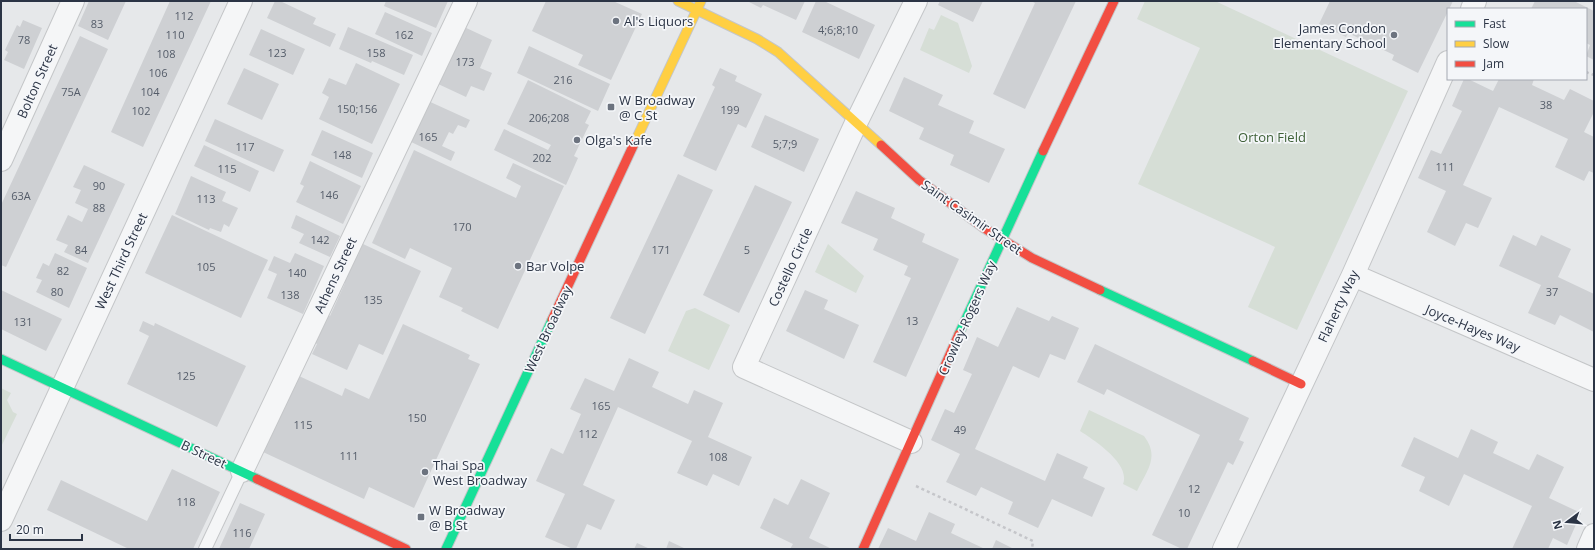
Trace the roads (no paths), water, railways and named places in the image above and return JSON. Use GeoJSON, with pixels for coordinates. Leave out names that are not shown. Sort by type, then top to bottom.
{"type":"FeatureCollection","features":[{"type":"Feature","properties":{"kind":"street","name":"Bolton Street"},"geometry":{"type":"LineString","coordinates":[[1,160],[73,1]]}},
{"type":"Feature","properties":{"kind":"street","name":"West Third Street"},"geometry":{"type":"LineString","coordinates":[[1,520],[241,1]]}},
{"type":"Feature","properties":{"kind":"street","name":"Athens Street"},"geometry":{"type":"LineString","coordinates":[[242,471],[466,1]]}},
{"type":"Feature","properties":{"kind":"street","name":"Saint Casimir Street"},"geometry":{"type":"LineString","coordinates":[[678,1],[757,39],[778,52],[814,83],[919,180],[1001,240],[1032,258],[1301,384]]}},
{"type":"Feature","properties":{"kind":"street","name":"West Broadway"},"geometry":{"type":"LineString","coordinates":[[446,549],[701,1]]}},
{"type":"Feature","properties":{"kind":"street","name":"Costello Circle"},"geometry":{"type":"LineString","coordinates":[[912,442],[744,367],[856,123],[916,1]]}},
{"type":"Feature","properties":{"kind":"street","name":"Crowley-Rogers Way"},"geometry":{"type":"LineString","coordinates":[[863,549],[1001,240],[1114,1]]}},
{"type":"Feature","properties":{"kind":"street","name":"Flaherty Way"},"geometry":{"type":"LineString","coordinates":[[1224,549],[1353,275],[1447,64]]}},
{"type":"Feature","properties":{"kind":"street","name":"Joyce-Hayes Way"},"geometry":{"type":"LineString","coordinates":[[1353,275],[1594,380]]}},
{"type":"Feature","properties":{"kind":"street","name":"B Street"},"geometry":{"type":"LineString","coordinates":[[1,359],[406,549]]}},
{"type":"Feature","properties":{"kind":"street"},"geometry":{"type":"LineString","coordinates":[[1588,549],[1594,535]]}},
{"type":"Feature","properties":{"kind":"lane","name":"Athens Street"},"geometry":{"type":"LineString","coordinates":[[205,549],[242,471]]}},
{"type":"Feature","properties":{"kind":"place","name":"Al's Liquors"},"geometry":{"type":"Point","coordinates":[616,21]}},
{"type":"Feature","properties":{"kind":"place","name":"James Condon Elementary School"},"geometry":{"type":"Point","coordinates":[1394,35]}},
{"type":"Feature","properties":{"kind":"place","name":"W Broadway @ C St"},"geometry":{"type":"Point","coordinates":[611,107]}},
{"type":"Feature","properties":{"kind":"place","name":"Olga's Kafe"},"geometry":{"type":"Point","coordinates":[577,140]}},
{"type":"Feature","properties":{"kind":"place","name":"Bar Volpe"},"geometry":{"type":"Point","coordinates":[518,266]}},
{"type":"Feature","properties":{"kind":"place","name":"Thai Spa West Broadway"},"geometry":{"type":"Point","coordinates":[425,472]}},
{"type":"Feature","properties":{"kind":"place","name":"W Broadway @ B St"},"geometry":{"type":"Point","coordinates":[421,517]}},
{"type":"Feature","properties":{"kind":"park label","name":"Orton Field"},"geometry":{"type":"Point","coordinates":[1272,137]}}]}
